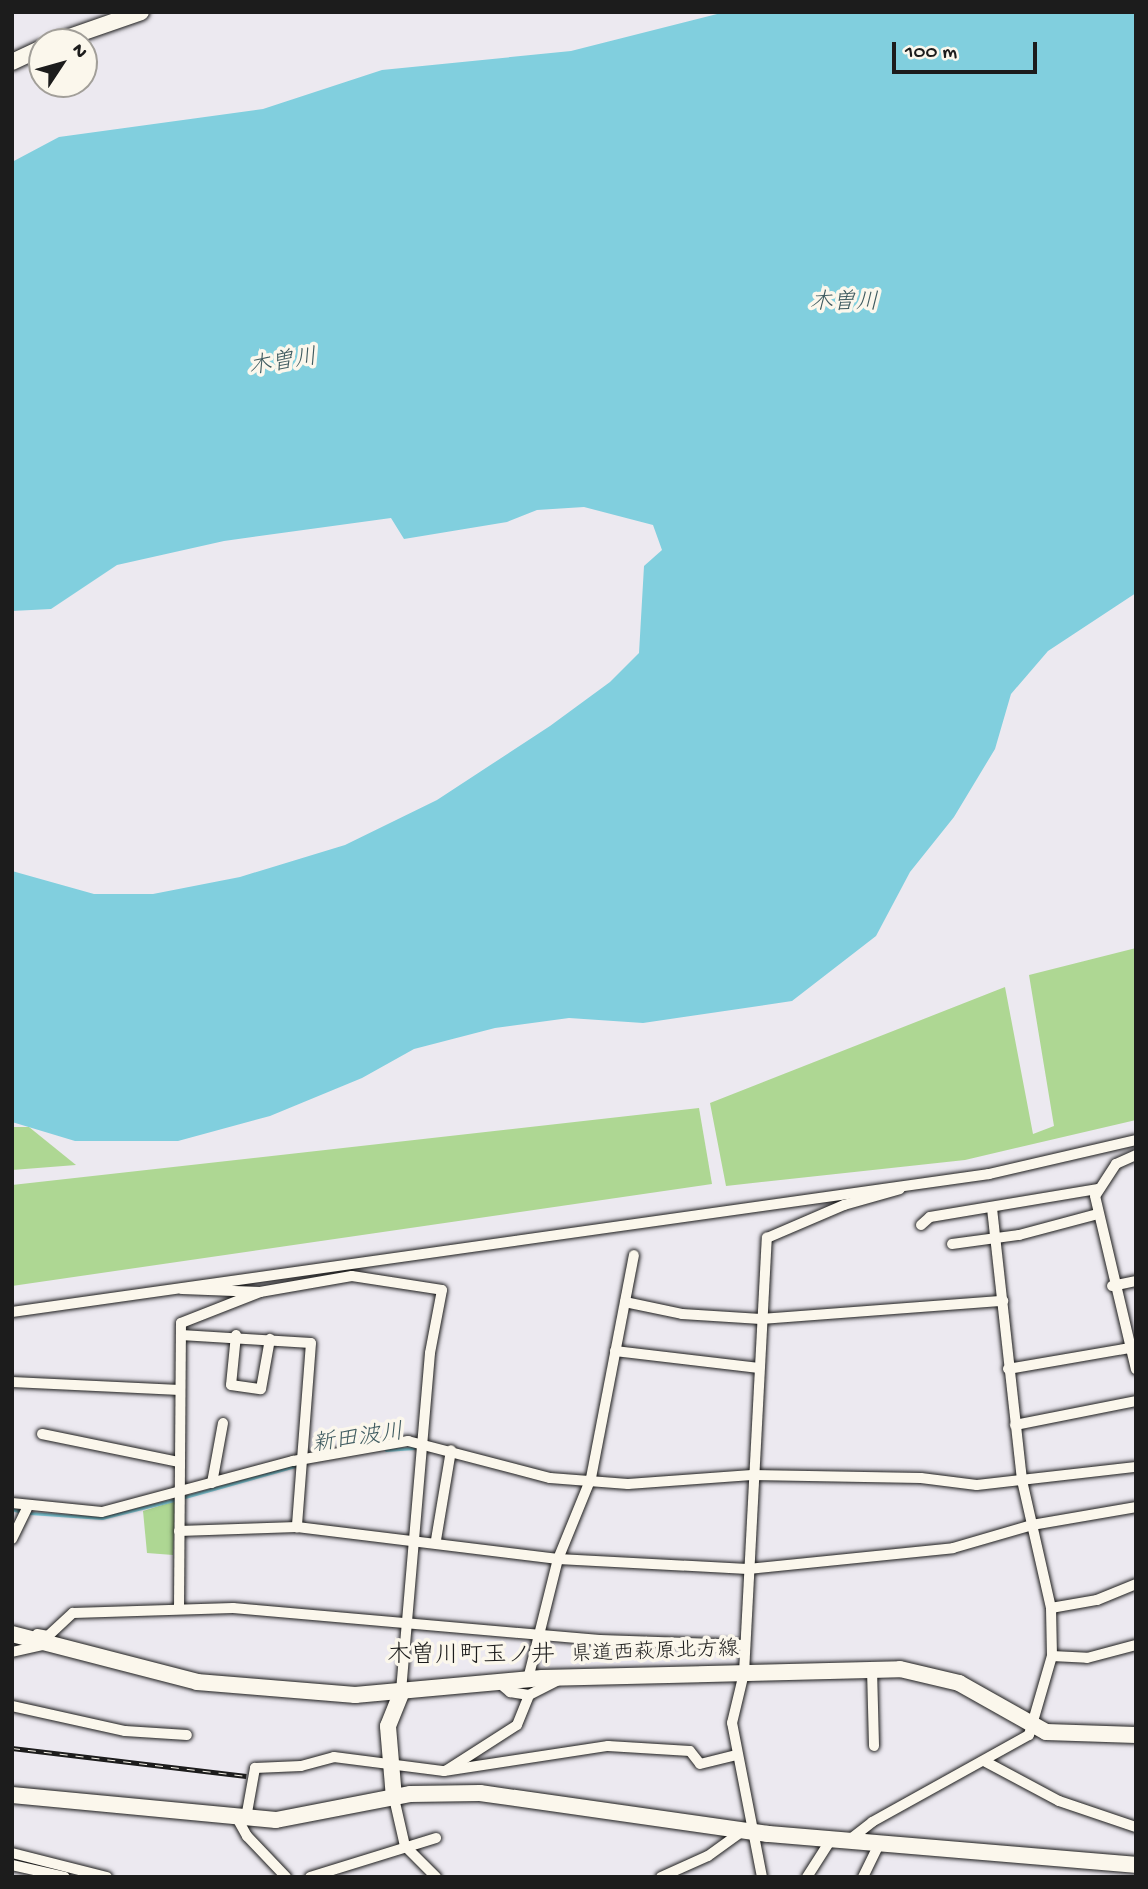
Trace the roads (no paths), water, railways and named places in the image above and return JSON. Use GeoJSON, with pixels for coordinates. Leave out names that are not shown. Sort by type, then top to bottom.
{"type":"FeatureCollection","features":[{"type":"Feature","properties":{"kind":"main road"},"geometry":{"type":"LineString","coordinates":[[95,28],[141,12]]}},
{"type":"Feature","properties":{"kind":"main road"},"geometry":{"type":"LineString","coordinates":[[12,62],[28,55]]}},
{"type":"Feature","properties":{"kind":"main road","name":"県道西萩原北方線"},"geometry":{"type":"LineString","coordinates":[[16,1635],[42,1645],[197,1682],[342,1695],[401,1694],[498,1682],[529,1687],[562,1678],[872,1669],[946,1678],[1032,1726],[1075,1737],[1136,1735]]}},
{"type":"Feature","properties":{"kind":"main road"},"geometry":{"type":"LineString","coordinates":[[394,1798],[388,1726],[401,1694]]}},
{"type":"Feature","properties":{"kind":"main road"},"geometry":{"type":"LineString","coordinates":[[12,1795],[276,1820],[439,1792],[499,1794],[830,1841],[1136,1865]]}},
{"type":"Feature","properties":{"kind":"street"},"geometry":{"type":"LineString","coordinates":[[12,1312],[178,1286],[989,1174],[1136,1140]]}},
{"type":"Feature","properties":{"kind":"street"},"geometry":{"type":"LineString","coordinates":[[1136,1154],[1116,1164],[1097,1189],[1098,1214],[1112,1286],[1136,1369]]}},
{"type":"Feature","properties":{"kind":"street"},"geometry":{"type":"LineString","coordinates":[[762,1877],[747,1831],[732,1723],[744,1673],[752,1475],[767,1238],[906,1186]]}},
{"type":"Feature","properties":{"kind":"street"},"geometry":{"type":"LineString","coordinates":[[921,1225],[930,1217],[1097,1189]]}},
{"type":"Feature","properties":{"kind":"street"},"geometry":{"type":"LineString","coordinates":[[847,1842],[872,1822],[986,1762],[1029,1735],[1052,1656],[1051,1608],[1022,1480],[992,1208]]}},
{"type":"Feature","properties":{"kind":"street"},"geometry":{"type":"LineString","coordinates":[[952,1244],[996,1238],[1098,1214]]}},
{"type":"Feature","properties":{"kind":"street"},"geometry":{"type":"LineString","coordinates":[[444,1771],[517,1725],[529,1687],[538,1634],[558,1559],[591,1478],[634,1255]]}},
{"type":"Feature","properties":{"kind":"street"},"geometry":{"type":"LineString","coordinates":[[179,1608],[181,1323],[260,1292],[352,1276],[443,1290],[430,1353],[416,1538],[404,1620],[401,1694]]}},
{"type":"Feature","properties":{"kind":"street"},"geometry":{"type":"LineString","coordinates":[[1112,1286],[1136,1281]]}},
{"type":"Feature","properties":{"kind":"street"},"geometry":{"type":"LineString","coordinates":[[178,1286],[260,1292]]}},
{"type":"Feature","properties":{"kind":"street"},"geometry":{"type":"LineString","coordinates":[[625,1301],[682,1314],[761,1319],[1003,1301]]}},
{"type":"Feature","properties":{"kind":"street"},"geometry":{"type":"LineString","coordinates":[[181,1335],[236,1335],[311,1343],[304,1454],[299,1460],[297,1527]]}},
{"type":"Feature","properties":{"kind":"street"},"geometry":{"type":"LineString","coordinates":[[236,1335],[231,1385],[261,1389],[270,1339]]}},
{"type":"Feature","properties":{"kind":"street"},"geometry":{"type":"LineString","coordinates":[[1008,1369],[1129,1348]]}},
{"type":"Feature","properties":{"kind":"street"},"geometry":{"type":"LineString","coordinates":[[615,1352],[759,1368]]}},
{"type":"Feature","properties":{"kind":"street"},"geometry":{"type":"LineString","coordinates":[[12,1382],[180,1390]]}},
{"type":"Feature","properties":{"kind":"street"},"geometry":{"type":"LineString","coordinates":[[1015,1425],[1136,1401]]}},
{"type":"Feature","properties":{"kind":"street"},"geometry":{"type":"LineString","coordinates":[[212,1483],[223,1423]]}},
{"type":"Feature","properties":{"kind":"street"},"geometry":{"type":"LineString","coordinates":[[42,1434],[178,1462]]}},
{"type":"Feature","properties":{"kind":"street"},"geometry":{"type":"LineString","coordinates":[[12,1503],[27,1508],[102,1512],[299,1460],[383,1443],[425,1443],[550,1479],[591,1478],[650,1484],[752,1475],[921,1478],[977,1485],[1136,1467]]}},
{"type":"Feature","properties":{"kind":"street"},"geometry":{"type":"LineString","coordinates":[[436,1540],[451,1450]]}},
{"type":"Feature","properties":{"kind":"street"},"geometry":{"type":"LineString","coordinates":[[179,1531],[297,1527],[436,1540],[558,1559],[748,1569],[896,1557],[1032,1525],[1136,1507]]}},
{"type":"Feature","properties":{"kind":"street"},"geometry":{"type":"LineString","coordinates":[[12,1539],[27,1508]]}},
{"type":"Feature","properties":{"kind":"street"},"geometry":{"type":"LineString","coordinates":[[1051,1608],[1097,1600],[1136,1584]]}},
{"type":"Feature","properties":{"kind":"street"},"geometry":{"type":"LineString","coordinates":[[16,1635],[48,1636],[73,1613],[179,1608],[404,1620],[538,1634],[745,1645]]}},
{"type":"Feature","properties":{"kind":"street"},"geometry":{"type":"LineString","coordinates":[[12,1652],[42,1645]]}},
{"type":"Feature","properties":{"kind":"street"},"geometry":{"type":"LineString","coordinates":[[1052,1656],[1087,1658],[1136,1646]]}},
{"type":"Feature","properties":{"kind":"street"},"geometry":{"type":"LineString","coordinates":[[872,1669],[874,1746]]}},
{"type":"Feature","properties":{"kind":"street"},"geometry":{"type":"LineString","coordinates":[[12,1706],[125,1731],[187,1735]]}},
{"type":"Feature","properties":{"kind":"street"},"geometry":{"type":"LineString","coordinates":[[286,1877],[247,1836],[242,1818],[255,1768],[301,1766],[334,1757],[444,1771],[608,1746],[690,1751],[700,1764],[736,1755]]}},
{"type":"Feature","properties":{"kind":"street"},"geometry":{"type":"LineString","coordinates":[[986,1762],[1059,1801],[1136,1827]]}},
{"type":"Feature","properties":{"kind":"street"},"geometry":{"type":"LineString","coordinates":[[394,1798],[408,1851],[436,1877]]}},
{"type":"Feature","properties":{"kind":"street"},"geometry":{"type":"LineString","coordinates":[[661,1877],[708,1856],[747,1831]]}},
{"type":"Feature","properties":{"kind":"street"},"geometry":{"type":"LineString","coordinates":[[310,1877],[408,1851],[436,1838]]}},
{"type":"Feature","properties":{"kind":"street"},"geometry":{"type":"LineString","coordinates":[[807,1877],[830,1841]]}},
{"type":"Feature","properties":{"kind":"street"},"geometry":{"type":"LineString","coordinates":[[863,1877],[879,1844]]}},
{"type":"Feature","properties":{"kind":"street"},"geometry":{"type":"LineString","coordinates":[[12,1853],[107,1877]]}},
{"type":"Feature","properties":{"kind":"street"},"geometry":{"type":"LineString","coordinates":[[12,1864],[65,1877]]}},
{"type":"Feature","properties":{"kind":"water","name":"木曽川"},"geometry":{"type":"Polygon","coordinates":[[[725,12],[1136,12],[1136,593],[1048,651],[1011,694],[995,749],[954,817],[910,872],[876,936],[792,1001],[643,1023],[569,1018],[495,1028],[414,1049],[362,1078],[270,1116],[178,1141],[75,1141],[12,1122],[12,871],[94,894],[153,894],[240,877],[345,845],[437,800],[550,726],[610,682],[639,653],[644,566],[662,550],[653,525],[584,507],[537,510],[507,522],[404,539],[391,518],[224,541],[117,565],[51,609],[12,611],[12,162],[59,137],[263,109],[382,70],[571,51],[725,12]]]}},
{"type":"Feature","properties":{"kind":"waterway","name":"新田波川"},"geometry":{"type":"LineString","coordinates":[[386,1450],[414,1448]]}},
{"type":"Feature","properties":{"kind":"waterway","name":"新田波川"},"geometry":{"type":"LineString","coordinates":[[185,1497],[295,1466]]}},
{"type":"Feature","properties":{"kind":"waterway","name":"新田波川"},"geometry":{"type":"LineString","coordinates":[[30,1513],[102,1518],[174,1500]]}},
{"type":"Feature","properties":{"kind":"waterway","name":"新田波川"},"geometry":{"type":"LineString","coordinates":[[12,1509],[22,1512]]}},
{"type":"Feature","properties":{"kind":"railway"},"geometry":{"type":"LineString","coordinates":[[12,1748],[246,1776]]}},
{"type":"Feature","properties":{"kind":"district","name":"木曽川町玉ノ井"},"geometry":{"type":"Point","coordinates":[471,1657]}}]}
